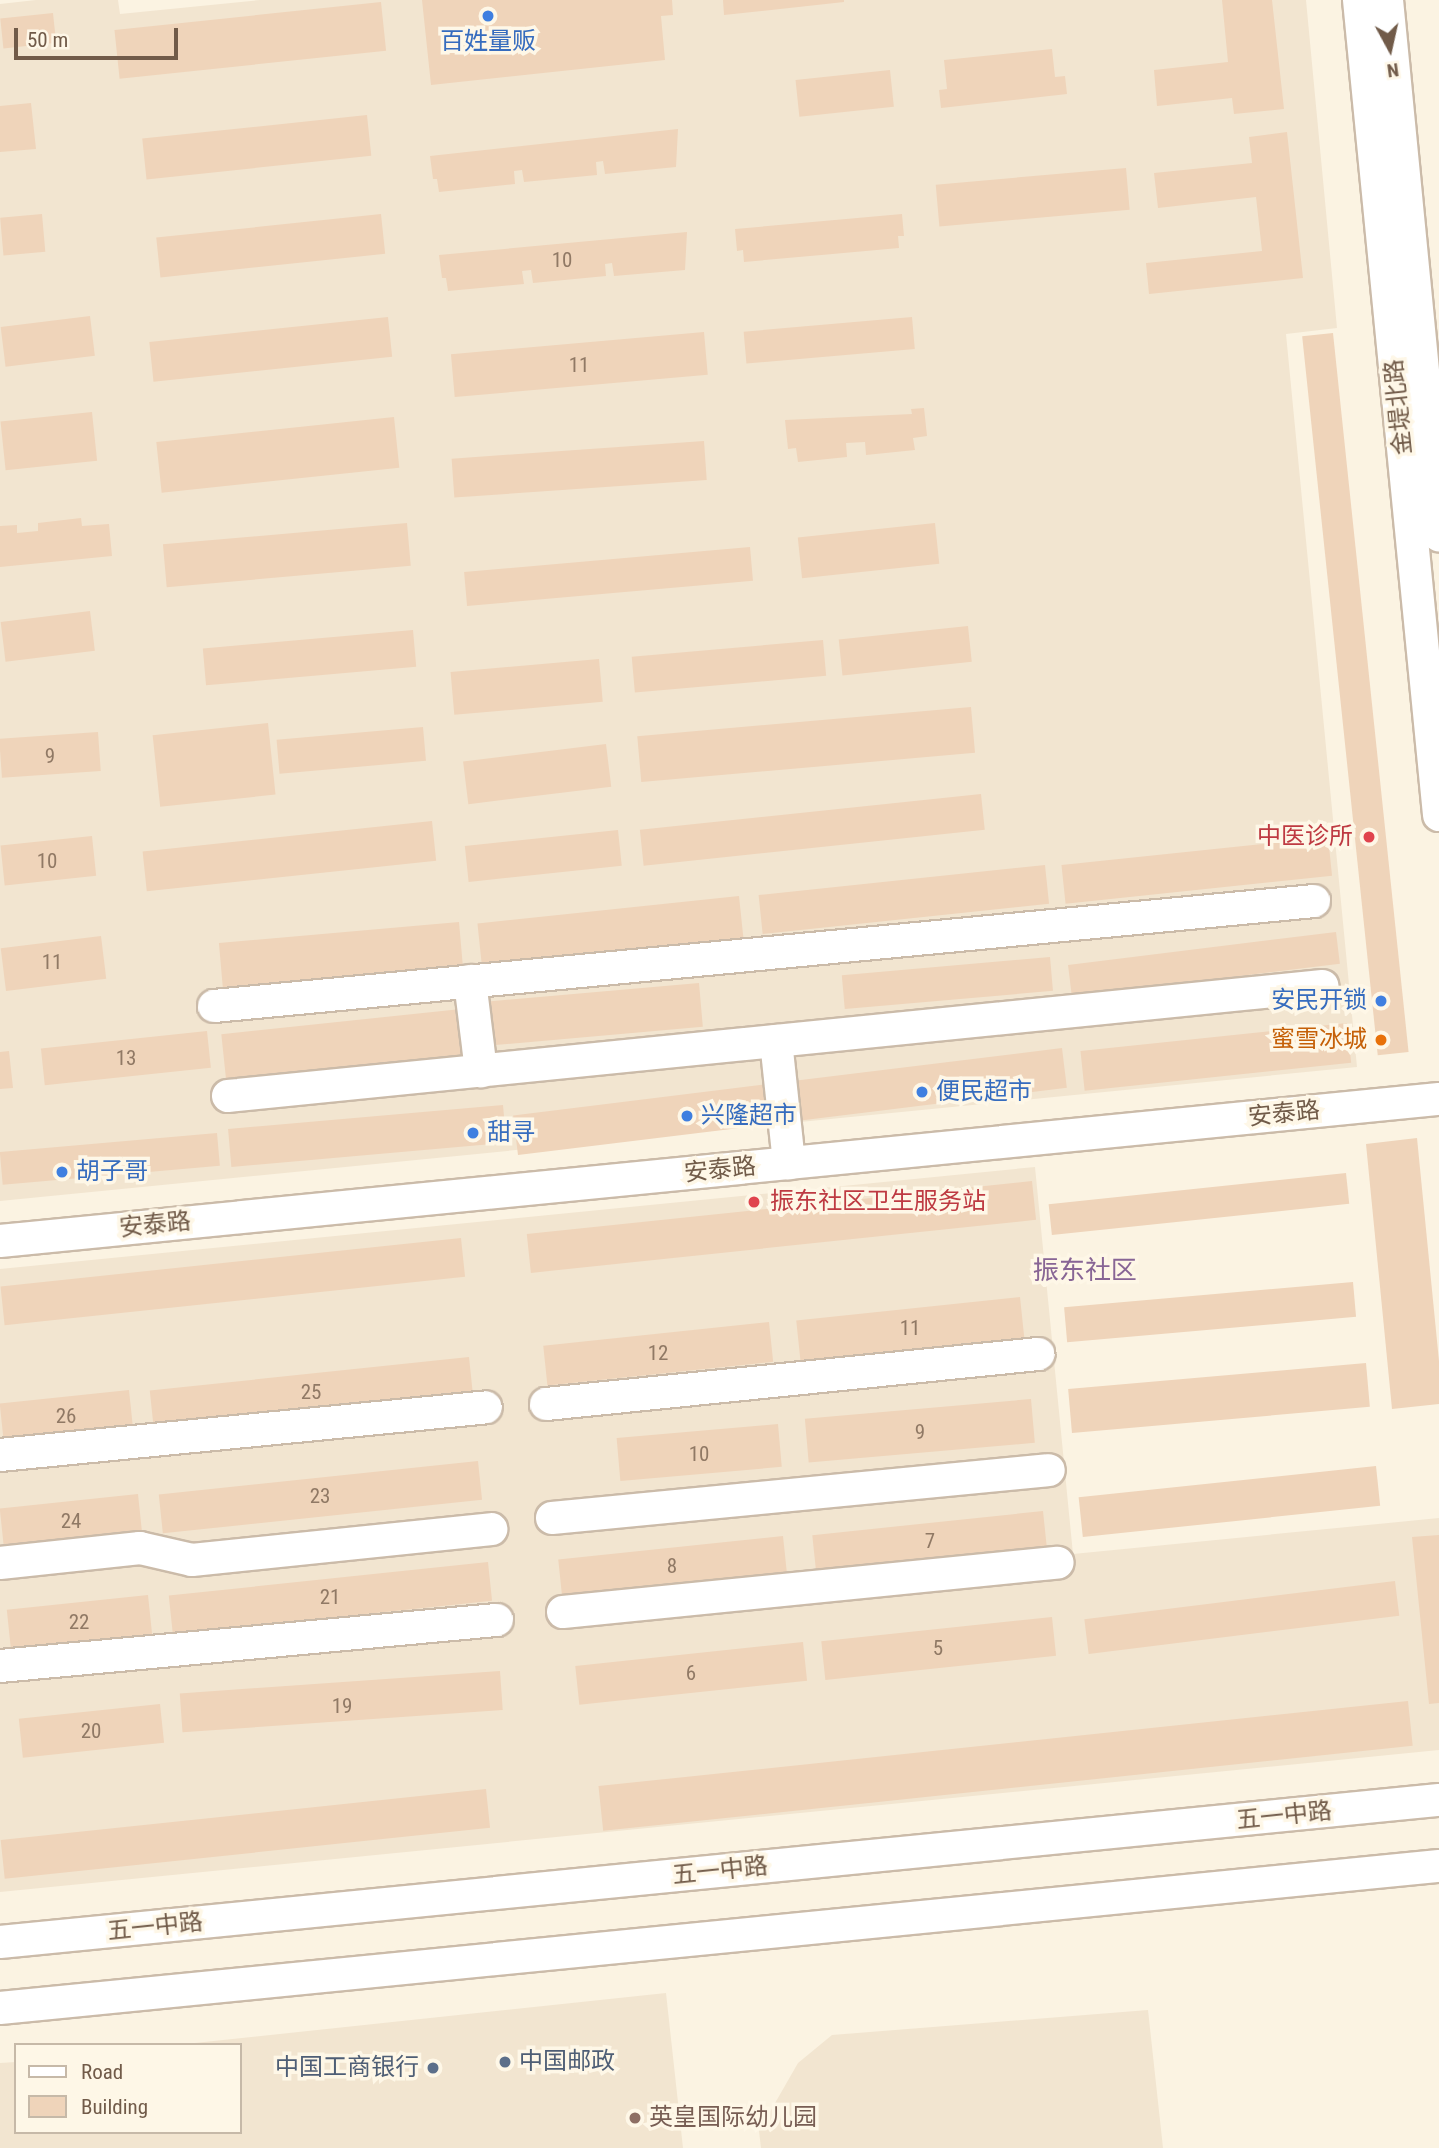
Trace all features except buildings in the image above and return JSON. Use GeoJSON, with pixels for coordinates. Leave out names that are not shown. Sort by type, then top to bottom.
{"type":"FeatureCollection","features":[{"type":"Feature","properties":{"kind":"street","name":"金堤北路"},"geometry":{"type":"LineString","coordinates":[[1359,0],[1439,815]]}},
{"type":"Feature","properties":{"kind":"street","name":"金堤北路"},"geometry":{"type":"LineString","coordinates":[[1387,0],[1439,535]]}},
{"type":"Feature","properties":{"kind":"street"},"geometry":{"type":"LineString","coordinates":[[214,1006],[1314,901]]}},
{"type":"Feature","properties":{"kind":"street"},"geometry":{"type":"LineString","coordinates":[[471,981],[481,1071]]}},
{"type":"Feature","properties":{"kind":"street"},"geometry":{"type":"LineString","coordinates":[[228,1096],[1322,986]]}},
{"type":"Feature","properties":{"kind":"street"},"geometry":{"type":"LineString","coordinates":[[776,1041],[789,1163]]}},
{"type":"Feature","properties":{"kind":"street","name":"安泰路"},"geometry":{"type":"LineString","coordinates":[[0,1241],[1439,1098]]}},
{"type":"Feature","properties":{"kind":"street"},"geometry":{"type":"LineString","coordinates":[[546,1404],[1038,1354]]}},
{"type":"Feature","properties":{"kind":"street"},"geometry":{"type":"LineString","coordinates":[[0,1455],[486,1407]]}},
{"type":"Feature","properties":{"kind":"street"},"geometry":{"type":"LineString","coordinates":[[552,1518],[1049,1470]]}},
{"type":"Feature","properties":{"kind":"street"},"geometry":{"type":"LineString","coordinates":[[0,1563],[140,1548],[192,1560],[491,1529]]}},
{"type":"Feature","properties":{"kind":"street"},"geometry":{"type":"LineString","coordinates":[[563,1612],[1058,1563]]}},
{"type":"Feature","properties":{"kind":"street"},"geometry":{"type":"LineString","coordinates":[[0,1666],[497,1620]]}},
{"type":"Feature","properties":{"kind":"street","name":"五一中路"},"geometry":{"type":"LineString","coordinates":[[0,1942],[1439,1800]]}},
{"type":"Feature","properties":{"kind":"street"},"geometry":{"type":"LineString","coordinates":[[0,2008],[1439,1866]]}},
{"type":"Feature","properties":{"kind":"shaded area"},"geometry":{"type":"Polygon","coordinates":[[[36,0],[118,0],[120,14],[260,0],[1306,0],[1337,328],[1286,334],[1357,1067],[0,1201],[0,4],[36,0]]]}},
{"type":"Feature","properties":{"kind":"shaded area"},"geometry":{"type":"Polygon","coordinates":[[[1035,1167],[1073,1554],[1439,1518],[1439,1750],[0,1892],[0,1269],[1035,1167]]]}},
{"type":"Feature","properties":{"kind":"shaded area"},"geometry":{"type":"Polygon","coordinates":[[[666,1993],[683,2148],[0,2148],[0,2063],[14,2062],[14,2134],[242,2134],[242,2043],[195,2043],[666,1993]]]}},
{"type":"Feature","properties":{"kind":"shaded area"},"geometry":{"type":"Polygon","coordinates":[[[1148,2010],[1163,2148],[761,2148],[759,2131],[798,2063],[832,2035],[1148,2010]]]}},
{"type":"Feature","properties":{"kind":"place","name":"百姓量贩"},"geometry":{"type":"Point","coordinates":[488,16]}},
{"type":"Feature","properties":{"kind":"place","name":"中医诊所"},"geometry":{"type":"Point","coordinates":[1369,837]}},
{"type":"Feature","properties":{"kind":"place","name":"安民开锁"},"geometry":{"type":"Point","coordinates":[1381,1001]}},
{"type":"Feature","properties":{"kind":"place","name":"蜜雪冰城"},"geometry":{"type":"Point","coordinates":[1381,1040]}},
{"type":"Feature","properties":{"kind":"place","name":"便民超市"},"geometry":{"type":"Point","coordinates":[922,1092]}},
{"type":"Feature","properties":{"kind":"place","name":"兴隆超市"},"geometry":{"type":"Point","coordinates":[687,1116]}},
{"type":"Feature","properties":{"kind":"place","name":"甜寻"},"geometry":{"type":"Point","coordinates":[473,1133]}},
{"type":"Feature","properties":{"kind":"place","name":"胡子哥"},"geometry":{"type":"Point","coordinates":[62,1172]}},
{"type":"Feature","properties":{"kind":"place","name":"振东社区卫生服务站"},"geometry":{"type":"Point","coordinates":[754,1202]}},
{"type":"Feature","properties":{"kind":"place","name":"中国邮政"},"geometry":{"type":"Point","coordinates":[505,2062]}},
{"type":"Feature","properties":{"kind":"place","name":"中国工商银行"},"geometry":{"type":"Point","coordinates":[433,2068]}},
{"type":"Feature","properties":{"kind":"place","name":"英皇国际幼儿园"},"geometry":{"type":"Point","coordinates":[635,2118]}},
{"type":"Feature","properties":{"kind":"district","name":"振东社区"},"geometry":{"type":"Point","coordinates":[1085,1271]}}]}
